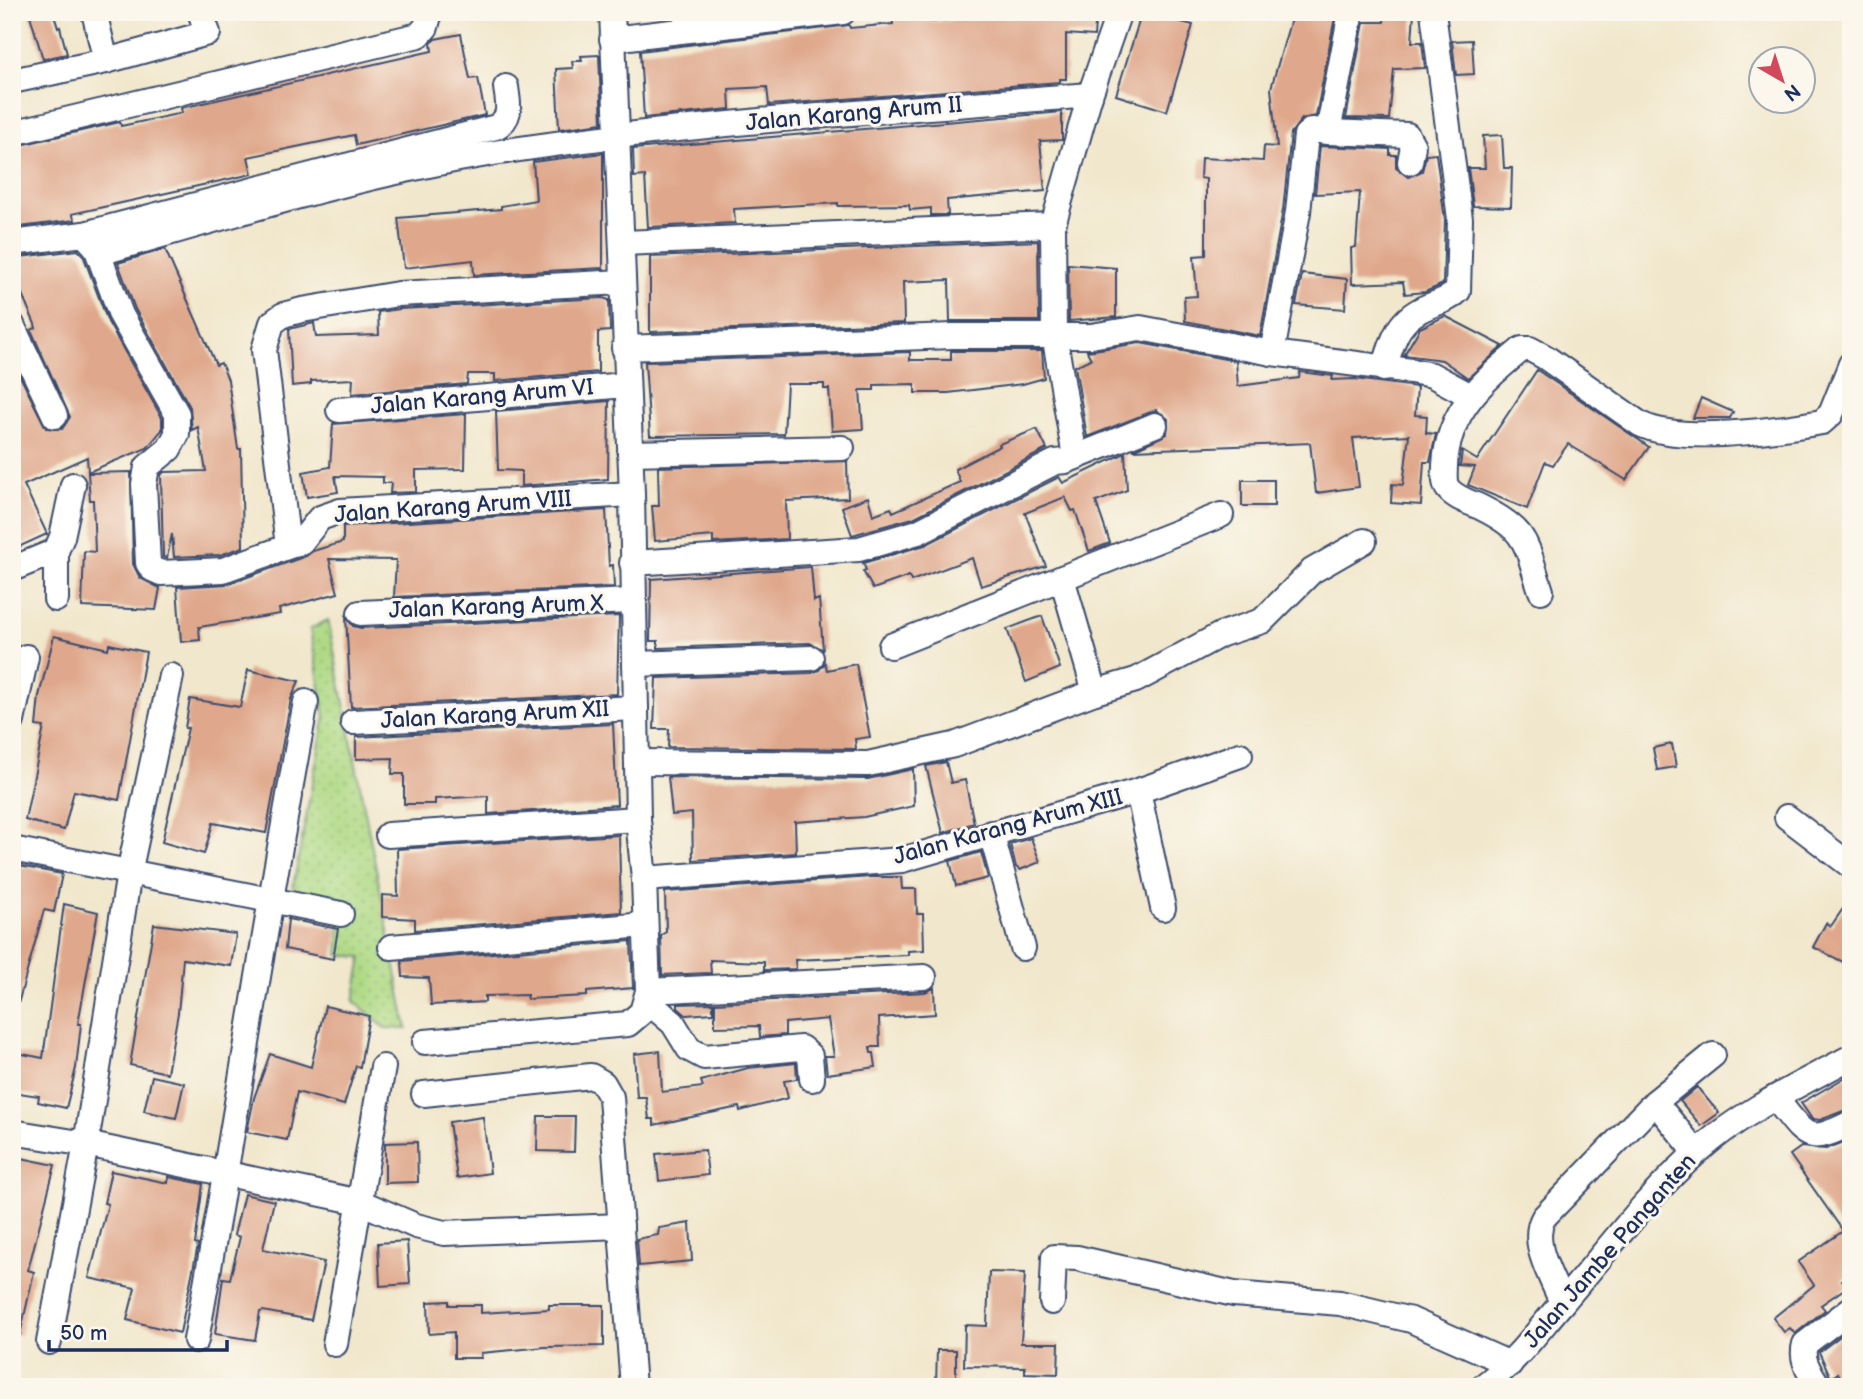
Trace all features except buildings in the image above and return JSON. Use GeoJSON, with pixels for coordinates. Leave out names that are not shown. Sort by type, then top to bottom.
{"type":"FeatureCollection","features":[{"type":"Feature","properties":{"kind":"street"},"geometry":{"type":"LineString","coordinates":[[94,12],[106,61]]}},
{"type":"Feature","properties":{"kind":"street"},"geometry":{"type":"LineString","coordinates":[[12,81],[106,61],[208,33],[201,12]]}},
{"type":"Feature","properties":{"kind":"street"},"geometry":{"type":"LineString","coordinates":[[12,133],[419,34],[426,27],[430,12]]}},
{"type":"Feature","properties":{"kind":"street"},"geometry":{"type":"LineString","coordinates":[[425,1042],[628,1024],[642,1012],[648,996],[644,880],[638,819],[632,494],[625,385],[623,243],[612,12]]}},
{"type":"Feature","properties":{"kind":"street"},"geometry":{"type":"LineString","coordinates":[[612,39],[843,12]]}},
{"type":"Feature","properties":{"kind":"street"},"geometry":{"type":"LineString","coordinates":[[1075,457],[1054,334],[1053,225],[1090,95],[1119,12]]}},
{"type":"Feature","properties":{"kind":"street"},"geometry":{"type":"LineString","coordinates":[[1328,132],[1351,12]]}},
{"type":"Feature","properties":{"kind":"street"},"geometry":{"type":"LineString","coordinates":[[1384,369],[1399,325],[1416,311],[1451,297],[1458,291],[1460,219],[1433,12]]}},
{"type":"Feature","properties":{"kind":"street"},"geometry":{"type":"LineString","coordinates":[[12,243],[90,241],[496,127],[505,122],[509,114],[506,87]]}},
{"type":"Feature","properties":{"kind":"street","name":"Jalan Karang Arum II"},"geometry":{"type":"LineString","coordinates":[[90,241],[110,250],[311,192],[498,152],[618,136],[1090,95]]}},
{"type":"Feature","properties":{"kind":"street"},"geometry":{"type":"LineString","coordinates":[[1272,353],[1298,212],[1306,135],[1312,130],[1407,135],[1413,146],[1410,162]]}},
{"type":"Feature","properties":{"kind":"street"},"geometry":{"type":"LineString","coordinates":[[623,243],[1053,225]]}},
{"type":"Feature","properties":{"kind":"street","name":"Jalan Karang Arum VIII"},"geometry":{"type":"LineString","coordinates":[[90,241],[121,315],[177,414],[177,434],[169,449],[147,467],[144,484],[148,562],[152,569],[161,573],[223,570],[307,537],[320,518],[340,511],[632,494]]}},
{"type":"Feature","properties":{"kind":"street"},"geometry":{"type":"LineString","coordinates":[[288,546],[264,350],[272,323],[283,315],[302,310],[398,294],[623,282]]}},
{"type":"Feature","properties":{"kind":"street"},"geometry":{"type":"LineString","coordinates":[[12,325],[55,416]]}},
{"type":"Feature","properties":{"kind":"street"},"geometry":{"type":"LineString","coordinates":[[624,348],[1054,334],[1091,336],[1140,328],[1272,353],[1432,375],[1471,396]]}},
{"type":"Feature","properties":{"kind":"street"},"geometry":{"type":"LineString","coordinates":[[1541,591],[1519,530],[1508,521],[1447,488],[1445,464],[1448,436],[1454,420],[1471,396],[1522,349],[1530,349],[1656,432],[1732,434],[1822,422],[1830,414],[1851,364]]}},
{"type":"Feature","properties":{"kind":"street","name":"Jalan Karang Arum VI"},"geometry":{"type":"LineString","coordinates":[[339,410],[625,385]]}},
{"type":"Feature","properties":{"kind":"street"},"geometry":{"type":"LineString","coordinates":[[632,564],[859,549],[918,532],[1055,462],[1075,457],[1156,425]]}},
{"type":"Feature","properties":{"kind":"street"},"geometry":{"type":"LineString","coordinates":[[630,453],[842,448]]}},
{"type":"Feature","properties":{"kind":"street"},"geometry":{"type":"LineString","coordinates":[[56,599],[56,551],[62,537],[73,485]]}},
{"type":"Feature","properties":{"kind":"street"},"geometry":{"type":"LineString","coordinates":[[891,646],[1221,515]]}},
{"type":"Feature","properties":{"kind":"street"},"geometry":{"type":"LineString","coordinates":[[637,762],[869,764],[954,745],[1095,691],[1136,680],[1222,634],[1262,621],[1312,572],[1364,541]]}},
{"type":"Feature","properties":{"kind":"street"},"geometry":{"type":"LineString","coordinates":[[12,569],[56,551]]}},
{"type":"Feature","properties":{"kind":"street"},"geometry":{"type":"LineString","coordinates":[[1062,578],[1095,691]]}},
{"type":"Feature","properties":{"kind":"street","name":"Jalan Karang Arum X"},"geometry":{"type":"LineString","coordinates":[[359,612],[632,601]]}},
{"type":"Feature","properties":{"kind":"street"},"geometry":{"type":"LineString","coordinates":[[12,721],[26,657]]}},
{"type":"Feature","properties":{"kind":"street"},"geometry":{"type":"LineString","coordinates":[[635,664],[811,658]]}},
{"type":"Feature","properties":{"kind":"street"},"geometry":{"type":"LineString","coordinates":[[49,1342],[86,1144],[129,873],[171,676]]}},
{"type":"Feature","properties":{"kind":"street"},"geometry":{"type":"LineString","coordinates":[[196,1340],[227,1175],[269,900],[306,702]]}},
{"type":"Feature","properties":{"kind":"street","name":"Jalan Karang Arum XII"},"geometry":{"type":"LineString","coordinates":[[353,722],[636,708]]}},
{"type":"Feature","properties":{"kind":"street","name":"Jalan Karang Arum XIII"},"geometry":{"type":"LineString","coordinates":[[644,880],[902,860],[1138,791],[1240,755]]}},
{"type":"Feature","properties":{"kind":"street"},"geometry":{"type":"LineString","coordinates":[[1138,791],[1163,908]]}},
{"type":"Feature","properties":{"kind":"street"},"geometry":{"type":"LineString","coordinates":[[1787,817],[1851,866]]}},
{"type":"Feature","properties":{"kind":"street"},"geometry":{"type":"LineString","coordinates":[[388,835],[638,819]]}},
{"type":"Feature","properties":{"kind":"street"},"geometry":{"type":"LineString","coordinates":[[991,833],[1023,948]]}},
{"type":"Feature","properties":{"kind":"street"},"geometry":{"type":"LineString","coordinates":[[12,849],[341,915]]}},
{"type":"Feature","properties":{"kind":"street"},"geometry":{"type":"LineString","coordinates":[[391,947],[645,925]]}},
{"type":"Feature","properties":{"kind":"street"},"geometry":{"type":"LineString","coordinates":[[648,996],[924,977]]}},
{"type":"Feature","properties":{"kind":"street"},"geometry":{"type":"LineString","coordinates":[[648,996],[673,1023],[689,1049],[696,1055],[704,1058],[801,1048],[810,1056],[812,1079]]}},
{"type":"Feature","properties":{"kind":"street"},"geometry":{"type":"LineString","coordinates":[[1562,1303],[1538,1241],[1538,1228],[1544,1217],[1655,1102],[1713,1055]]}},
{"type":"Feature","properties":{"kind":"street","name":"Jalan Jambe Panganten"},"geometry":{"type":"LineString","coordinates":[[1482,1387],[1510,1364],[1651,1199],[1696,1152],[1720,1132],[1775,1098],[1851,1057]]}},
{"type":"Feature","properties":{"kind":"street"},"geometry":{"type":"LineString","coordinates":[[335,1343],[383,1067]]}},
{"type":"Feature","properties":{"kind":"street"},"geometry":{"type":"LineString","coordinates":[[425,1094],[591,1076],[603,1083],[611,1097],[621,1226],[627,1386]]}},
{"type":"Feature","properties":{"kind":"street"},"geometry":{"type":"LineString","coordinates":[[1775,1098],[1804,1133],[1815,1137],[1823,1137],[1851,1123]]}},
{"type":"Feature","properties":{"kind":"street"},"geometry":{"type":"LineString","coordinates":[[1655,1102],[1696,1152]]}},
{"type":"Feature","properties":{"kind":"street"},"geometry":{"type":"LineString","coordinates":[[12,1132],[86,1144],[360,1202],[416,1226],[444,1233],[621,1226]]}},
{"type":"Feature","properties":{"kind":"street"},"geometry":{"type":"LineString","coordinates":[[1052,1302],[1054,1256],[1077,1258],[1234,1294],[1340,1303],[1411,1320],[1510,1364]]}},
{"type":"Feature","properties":{"kind":"street"},"geometry":{"type":"LineString","coordinates":[[1819,1387],[1806,1365],[1803,1352],[1805,1344],[1851,1309]]}},
{"type":"Feature","properties":{"kind":"green space"},"geometry":{"type":"Polygon","coordinates":[[[328,620],[407,1029],[385,1028],[354,1001],[362,957],[338,955],[341,908],[291,897],[325,716],[310,629],[328,620]]]}}]}
